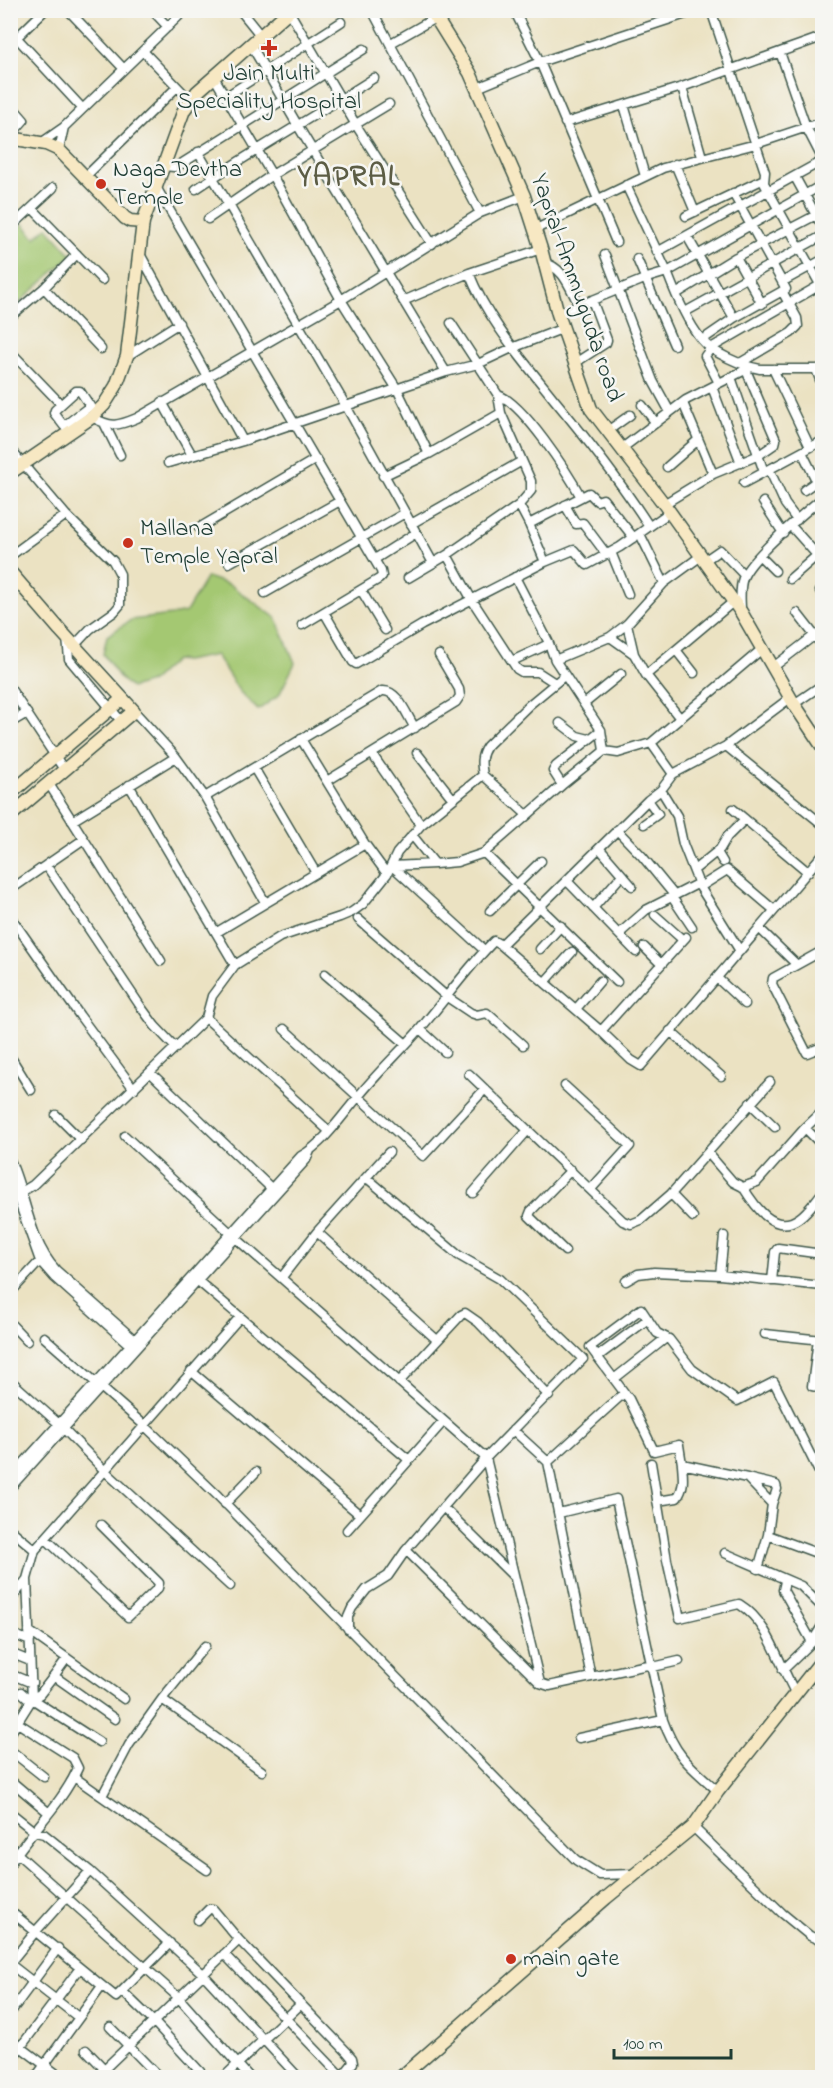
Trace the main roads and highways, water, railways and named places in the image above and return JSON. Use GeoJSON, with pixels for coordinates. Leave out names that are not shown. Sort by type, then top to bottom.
{"type":"FeatureCollection","features":[{"type":"Feature","properties":{"kind":"place","name":"Jain Multi Speciality Hospital"},"geometry":{"type":"Point","coordinates":[269,48]}},
{"type":"Feature","properties":{"kind":"place","name":"Naga Devtha Temple"},"geometry":{"type":"Point","coordinates":[101,184]}},
{"type":"Feature","properties":{"kind":"place","name":"Mallana Temple Yapral"},"geometry":{"type":"Point","coordinates":[128,543]}},
{"type":"Feature","properties":{"kind":"place","name":"main gate"},"geometry":{"type":"Point","coordinates":[511,1959]}},
{"type":"Feature","properties":{"kind":"district","name":"YAPRAL"},"geometry":{"type":"Point","coordinates":[349,178]}}]}
